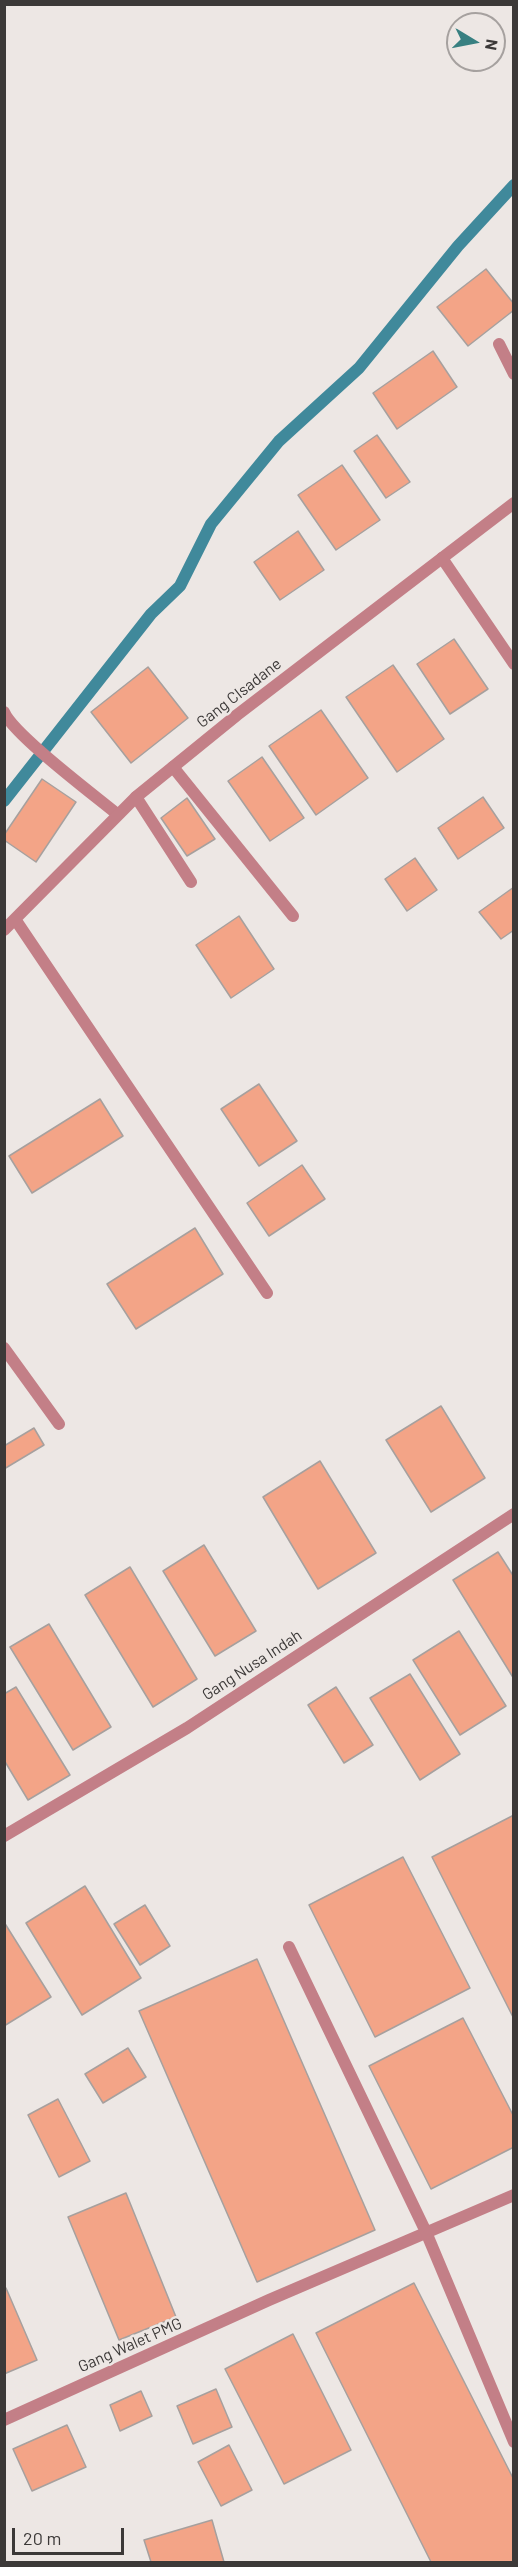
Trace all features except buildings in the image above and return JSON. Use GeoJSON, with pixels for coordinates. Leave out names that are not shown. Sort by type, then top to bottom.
{"type":"FeatureCollection","features":[{"type":"Feature","properties":{"kind":"street"},"geometry":{"type":"LineString","coordinates":[[499,345],[513,374]]}},
{"type":"Feature","properties":{"kind":"street","name":"Gang CIsadane"},"geometry":{"type":"LineString","coordinates":[[4,930],[136,797],[513,503]]}},
{"type":"Feature","properties":{"kind":"street"},"geometry":{"type":"LineString","coordinates":[[442,558],[513,664]]}},
{"type":"Feature","properties":{"kind":"street"},"geometry":{"type":"LineString","coordinates":[[4,712],[7,718],[33,744],[117,814]]}},
{"type":"Feature","properties":{"kind":"street"},"geometry":{"type":"LineString","coordinates":[[173,767],[293,916]]}},
{"type":"Feature","properties":{"kind":"street"},"geometry":{"type":"LineString","coordinates":[[136,797],[191,882]]}},
{"type":"Feature","properties":{"kind":"street"},"geometry":{"type":"LineString","coordinates":[[15,920],[267,1293]]}},
{"type":"Feature","properties":{"kind":"street"},"geometry":{"type":"LineString","coordinates":[[4,1348],[59,1424]]}},
{"type":"Feature","properties":{"kind":"street","name":"Gang Nusa Indah"},"geometry":{"type":"LineString","coordinates":[[4,1836],[187,1728],[513,1514]]}},
{"type":"Feature","properties":{"kind":"street"},"geometry":{"type":"LineString","coordinates":[[289,1947],[426,2232],[513,2442]]}},
{"type":"Feature","properties":{"kind":"street","name":"Gang Walet PMG"},"geometry":{"type":"LineString","coordinates":[[4,2420],[269,2300],[513,2194]]}},
{"type":"Feature","properties":{"kind":"waterway"},"geometry":{"type":"LineString","coordinates":[[4,801],[151,614],[180,586],[211,524],[279,441],[359,368],[458,246],[514,185]]}}]}
